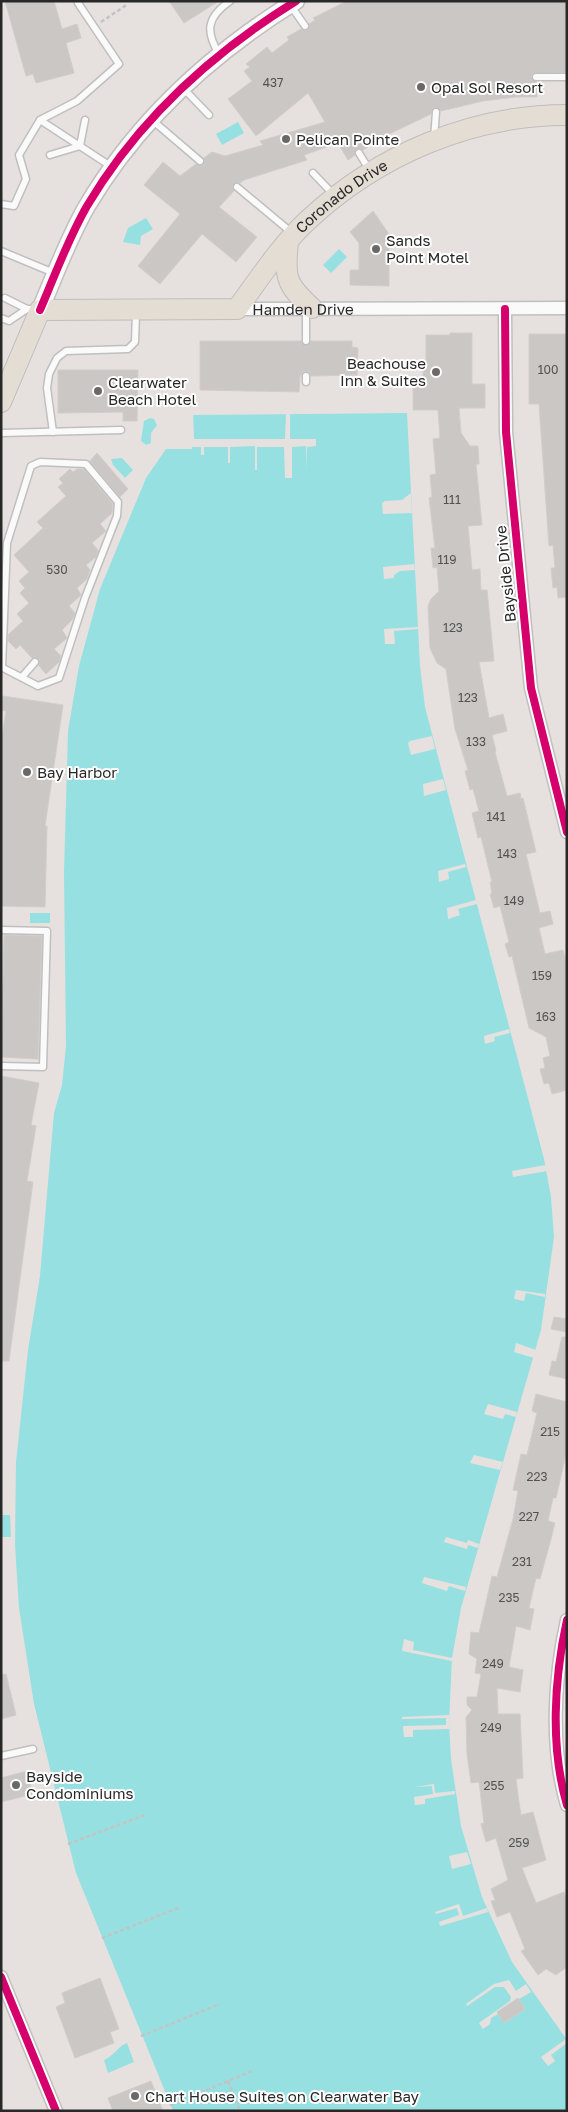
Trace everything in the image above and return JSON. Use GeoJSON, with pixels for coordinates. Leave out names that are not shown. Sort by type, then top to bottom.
{"type":"FeatureCollection","features":[{"type":"Feature","properties":{"kind":"main road","name":"Coronado Drive"},"geometry":{"type":"LineString","coordinates":[[237,309],[308,220],[370,172],[404,152],[434,140],[511,120],[567,115]]}},
{"type":"Feature","properties":{"kind":"main road"},"geometry":{"type":"LineString","coordinates":[[291,239],[285,268],[288,281],[295,293],[309,309]]}},
{"type":"Feature","properties":{"kind":"main road"},"geometry":{"type":"LineString","coordinates":[[1,402],[33,309]]}},
{"type":"Feature","properties":{"kind":"main road","name":"Hamden Drive"},"geometry":{"type":"LineString","coordinates":[[33,309],[237,309]]}},
{"type":"Feature","properties":{"kind":"street"},"geometry":{"type":"LineString","coordinates":[[33,309],[55,274],[88,206],[113,168],[151,120],[182,87],[219,55],[293,3]]}},
{"type":"Feature","properties":{"kind":"street","name":"Bayside Drive"},"geometry":{"type":"LineString","coordinates":[[505,308],[506,432],[531,688],[567,832]]}},
{"type":"Feature","properties":{"kind":"street","name":"Hamden Drive"},"geometry":{"type":"LineString","coordinates":[[237,309],[567,308]]}},
{"type":"Feature","properties":{"kind":"street"},"geometry":{"type":"LineString","coordinates":[[567,1620],[557,1693],[557,1748],[563,1791],[567,1805]]}},
{"type":"Feature","properties":{"kind":"street"},"geometry":{"type":"LineString","coordinates":[[1,1977],[56,2111]]}},
{"type":"Feature","properties":{"kind":"lane"},"geometry":{"type":"LineString","coordinates":[[219,55],[211,41],[210,21],[215,13],[230,1]]}},
{"type":"Feature","properties":{"kind":"lane"},"geometry":{"type":"LineString","coordinates":[[1,204],[14,206],[26,179],[19,154],[40,120],[77,101],[119,64],[78,3]]}},
{"type":"Feature","properties":{"kind":"lane"},"geometry":{"type":"LineString","coordinates":[[293,3],[305,26]]}},
{"type":"Feature","properties":{"kind":"lane"},"geometry":{"type":"LineString","coordinates":[[536,77],[567,77]]}},
{"type":"Feature","properties":{"kind":"lane"},"geometry":{"type":"LineString","coordinates":[[182,87],[210,115]]}},
{"type":"Feature","properties":{"kind":"lane"},"geometry":{"type":"LineString","coordinates":[[434,140],[436,112]]}},
{"type":"Feature","properties":{"kind":"lane"},"geometry":{"type":"LineString","coordinates":[[40,120],[113,168]]}},
{"type":"Feature","properties":{"kind":"lane"},"geometry":{"type":"LineString","coordinates":[[80,146],[85,120]]}},
{"type":"Feature","properties":{"kind":"lane"},"geometry":{"type":"LineString","coordinates":[[151,120],[200,160]]}},
{"type":"Feature","properties":{"kind":"lane"},"geometry":{"type":"LineString","coordinates":[[50,155],[80,146]]}},
{"type":"Feature","properties":{"kind":"lane"},"geometry":{"type":"LineString","coordinates":[[359,152],[370,172]]}},
{"type":"Feature","properties":{"kind":"lane"},"geometry":{"type":"LineString","coordinates":[[313,172],[336,197]]}},
{"type":"Feature","properties":{"kind":"lane"},"geometry":{"type":"LineString","coordinates":[[237,187],[291,239]]}},
{"type":"Feature","properties":{"kind":"lane"},"geometry":{"type":"LineString","coordinates":[[1,251],[55,274]]}},
{"type":"Feature","properties":{"kind":"lane"},"geometry":{"type":"LineString","coordinates":[[5,298],[33,309]]}},
{"type":"Feature","properties":{"kind":"lane"},"geometry":{"type":"LineString","coordinates":[[1,318],[10,321],[33,309]]}},
{"type":"Feature","properties":{"kind":"lane"},"geometry":{"type":"LineString","coordinates":[[53,432],[47,388],[50,374],[57,358],[66,351],[128,349],[135,342],[136,309]]}},
{"type":"Feature","properties":{"kind":"lane"},"geometry":{"type":"LineString","coordinates":[[306,341],[309,309]]}},
{"type":"Feature","properties":{"kind":"lane"},"geometry":{"type":"LineString","coordinates":[[1,433],[121,430]]}},
{"type":"Feature","properties":{"kind":"lane"},"geometry":{"type":"LineString","coordinates":[[40,462],[86,464],[98,484],[118,502],[116,516],[85,598],[59,678],[38,686],[2,667],[7,543],[31,466],[40,462]]}},
{"type":"Feature","properties":{"kind":"lane"},"geometry":{"type":"LineString","coordinates":[[22,677],[35,662]]}},
{"type":"Feature","properties":{"kind":"lane"},"geometry":{"type":"LineString","coordinates":[[1,930],[47,931],[43,1067],[1,1066]]}},
{"type":"Feature","properties":{"kind":"lane"},"geometry":{"type":"LineString","coordinates":[[1,1756],[32,1750]]}},
{"type":"Feature","properties":{"kind":"path"},"geometry":{"type":"LineString","coordinates":[[108,18],[128,4]]}},
{"type":"Feature","properties":{"kind":"path"},"geometry":{"type":"LineString","coordinates":[[68,1844],[145,1815]]}},
{"type":"Feature","properties":{"kind":"path"},"geometry":{"type":"LineString","coordinates":[[102,1938],[181,1907]]}},
{"type":"Feature","properties":{"kind":"path"},"geometry":{"type":"LineString","coordinates":[[142,2036],[220,2004]]}},
{"type":"Feature","properties":{"kind":"path"},"geometry":{"type":"LineString","coordinates":[[170,2105],[252,2071]]}},
{"type":"Feature","properties":{"kind":"path"},"geometry":{"type":"LineString","coordinates":[[228,2081],[240,2111]]}},
{"type":"Feature","properties":{"kind":"water"},"geometry":{"type":"Polygon","coordinates":[[[238,122],[244,133],[222,145],[216,134],[238,122]]]}},
{"type":"Feature","properties":{"kind":"water"},"geometry":{"type":"Polygon","coordinates":[[[146,218],[153,229],[141,236],[140,245],[123,242],[128,228],[146,218]]]}},
{"type":"Feature","properties":{"kind":"water"},"geometry":{"type":"Polygon","coordinates":[[[339,249],[347,257],[331,273],[323,265],[339,249]]]}},
{"type":"Feature","properties":{"kind":"water"},"geometry":{"type":"Polygon","coordinates":[[[407,413],[420,666],[425,707],[544,1159],[551,1197],[554,1237],[541,1330],[461,1608],[452,1658],[449,1723],[451,1759],[461,1826],[482,1897],[512,1962],[567,2040],[567,2111],[173,2111],[76,1873],[34,1704],[19,1608],[15,1545],[16,1462],[28,1350],[40,1276],[54,1113],[62,1085],[66,1046],[64,872],[68,731],[79,666],[100,589],[146,478],[166,449],[192,449],[191,415],[407,413]]]}},
{"type":"Feature","properties":{"kind":"water"},"geometry":{"type":"Polygon","coordinates":[[[150,418],[154,419],[157,425],[151,433],[151,443],[146,445],[141,441],[144,421],[150,418]]]}},
{"type":"Feature","properties":{"kind":"water"},"geometry":{"type":"Polygon","coordinates":[[[122,458],[133,470],[125,478],[113,465],[111,459],[122,458]]]}},
{"type":"Feature","properties":{"kind":"water"},"geometry":{"type":"Polygon","coordinates":[[[30,913],[50,913],[50,923],[30,923],[30,913]]]}},
{"type":"Feature","properties":{"kind":"water"},"geometry":{"type":"Polygon","coordinates":[[[1,1515],[10,1515],[11,1537],[1,1537],[1,1515]]]}},
{"type":"Feature","properties":{"kind":"water"},"geometry":{"type":"Polygon","coordinates":[[[127,2043],[134,2062],[108,2073],[104,2060],[127,2043]]]}},
{"type":"Feature","properties":{"kind":"pier"},"geometry":{"type":"Polygon","coordinates":[[[290,411],[290,439],[316,439],[316,446],[307,447],[307,470],[306,446],[292,447],[292,478],[285,478],[284,447],[257,447],[257,470],[255,470],[255,446],[230,447],[230,463],[228,463],[228,447],[204,447],[204,455],[201,455],[201,447],[173,447],[189,446],[190,412],[193,412],[194,439],[285,439],[286,412],[290,411]]]}},
{"type":"Feature","properties":{"kind":"pier"},"geometry":{"type":"Polygon","coordinates":[[[411,493],[412,513],[383,514],[382,503],[385,501],[402,500],[411,493]]]}},
{"type":"Feature","properties":{"kind":"pier"},"geometry":{"type":"Polygon","coordinates":[[[414,564],[415,570],[400,571],[394,575],[394,578],[384,579],[383,567],[414,564]]]}},
{"type":"Feature","properties":{"kind":"pier"},"geometry":{"type":"Polygon","coordinates":[[[418,627],[418,629],[394,631],[395,644],[385,644],[384,629],[418,627]]]}},
{"type":"Feature","properties":{"kind":"pier"},"geometry":{"type":"Polygon","coordinates":[[[432,736],[435,749],[411,755],[408,743],[410,741],[432,736]]]}},
{"type":"Feature","properties":{"kind":"pier"},"geometry":{"type":"Polygon","coordinates":[[[443,779],[446,790],[424,796],[423,784],[443,779]]]}},
{"type":"Feature","properties":{"kind":"pier"},"geometry":{"type":"Polygon","coordinates":[[[465,864],[466,867],[448,872],[449,879],[439,882],[438,871],[465,864]]]}},
{"type":"Feature","properties":{"kind":"pier"},"geometry":{"type":"Polygon","coordinates":[[[476,900],[477,904],[458,909],[460,915],[448,919],[447,908],[476,900]]]}},
{"type":"Feature","properties":{"kind":"pier"},"geometry":{"type":"Polygon","coordinates":[[[509,1029],[510,1033],[494,1037],[495,1041],[485,1044],[484,1036],[509,1029]]]}},
{"type":"Feature","properties":{"kind":"pier"},"geometry":{"type":"Polygon","coordinates":[[[546,1165],[547,1171],[513,1177],[512,1171],[546,1165]]]}},
{"type":"Feature","properties":{"kind":"pier"},"geometry":{"type":"Polygon","coordinates":[[[516,1290],[545,1294],[545,1297],[526,1293],[524,1301],[514,1299],[516,1290]]]}},
{"type":"Feature","properties":{"kind":"pier"},"geometry":{"type":"Polygon","coordinates":[[[516,1343],[536,1350],[534,1358],[514,1352],[516,1343]]]}},
{"type":"Feature","properties":{"kind":"pier"},"geometry":{"type":"Polygon","coordinates":[[[488,1404],[517,1412],[516,1417],[505,1414],[503,1419],[484,1414],[488,1404]]]}},
{"type":"Feature","properties":{"kind":"pier"},"geometry":{"type":"Polygon","coordinates":[[[474,1455],[503,1462],[500,1470],[470,1463],[474,1455]]]}},
{"type":"Feature","properties":{"kind":"pier"},"geometry":{"type":"Polygon","coordinates":[[[446,1537],[467,1543],[468,1540],[479,1544],[478,1548],[468,1545],[467,1549],[444,1542],[446,1537]]]}},
{"type":"Feature","properties":{"kind":"pier"},"geometry":{"type":"Polygon","coordinates":[[[424,1577],[466,1587],[465,1591],[449,1586],[447,1591],[422,1583],[424,1577]]]}},
{"type":"Feature","properties":{"kind":"pier"},"geometry":{"type":"Polygon","coordinates":[[[404,1639],[414,1642],[413,1650],[452,1658],[452,1661],[402,1651],[404,1639]]]}},
{"type":"Feature","properties":{"kind":"pier"},"geometry":{"type":"Polygon","coordinates":[[[449,1715],[449,1729],[413,1730],[413,1737],[404,1737],[403,1726],[446,1725],[446,1718],[402,1719],[402,1717],[449,1715]]]}},
{"type":"Feature","properties":{"kind":"pier"},"geometry":{"type":"Polygon","coordinates":[[[434,1784],[435,1793],[455,1791],[455,1794],[425,1799],[425,1804],[415,1805],[414,1797],[433,1794],[432,1786],[414,1787],[434,1784]]]}},
{"type":"Feature","properties":{"kind":"pier"},"geometry":{"type":"Polygon","coordinates":[[[467,1852],[471,1864],[452,1869],[449,1856],[467,1852]]]}},
{"type":"Feature","properties":{"kind":"pier"},"geometry":{"type":"Polygon","coordinates":[[[459,1904],[463,1916],[487,1908],[488,1912],[440,1926],[439,1922],[459,1915],[457,1908],[436,1914],[435,1912],[459,1904]]]}},
{"type":"Feature","properties":{"kind":"pier"},"geometry":{"type":"Polygon","coordinates":[[[509,1980],[516,1991],[526,1984],[531,1992],[497,2012],[498,2014],[491,2018],[490,2024],[483,2029],[479,2023],[510,2001],[511,1997],[504,1987],[495,1987],[467,2006],[466,2004],[494,1984],[509,1980]]]}},
{"type":"Feature","properties":{"kind":"pier"},"geometry":{"type":"Polygon","coordinates":[[[566,2039],[567,2043],[551,2055],[555,2061],[548,2066],[541,2057],[566,2039]]]}},
{"type":"Feature","properties":{"kind":"building"},"geometry":{"type":"Polygon","coordinates":[[[5,1],[54,1],[62,29],[77,24],[81,38],[66,43],[74,73],[36,83],[33,74],[26,76],[5,1]]]}},
{"type":"Feature","properties":{"kind":"building"},"geometry":{"type":"Polygon","coordinates":[[[169,1],[219,1],[184,23],[169,1]]]}},
{"type":"Feature","properties":{"kind":"building","name":"Opal Sol Resort"},"geometry":{"type":"Polygon","coordinates":[[[347,1],[567,1],[567,72],[533,73],[531,77],[536,82],[537,97],[516,97],[483,101],[441,111],[434,107],[431,114],[385,136],[363,150],[357,149],[355,155],[348,160],[338,143],[304,155],[307,160],[244,180],[240,183],[235,183],[232,187],[234,191],[219,207],[257,237],[236,262],[202,234],[160,284],[138,266],[180,214],[144,185],[163,162],[180,176],[196,164],[203,165],[204,158],[212,152],[225,156],[263,145],[260,141],[325,122],[308,93],[256,136],[228,99],[252,81],[244,71],[250,67],[246,64],[267,47],[272,53],[289,40],[287,37],[301,29],[308,30],[309,24],[315,20],[313,18],[347,1]]]}},
{"type":"Feature","properties":{"kind":"building","name":"Sands Point Motel"},"geometry":{"type":"Polygon","coordinates":[[[373,211],[389,234],[389,286],[350,285],[350,270],[359,270],[359,243],[350,232],[373,211]]]}},
{"type":"Feature","properties":{"kind":"building"},"geometry":{"type":"Polygon","coordinates":[[[450,333],[472,333],[472,384],[485,384],[485,408],[459,408],[461,433],[470,446],[478,446],[479,464],[476,464],[482,525],[468,526],[472,570],[480,569],[481,590],[487,590],[494,661],[479,662],[489,718],[503,714],[507,731],[492,735],[495,752],[507,796],[520,793],[521,799],[523,798],[536,852],[526,854],[532,880],[540,913],[550,911],[553,924],[539,928],[545,954],[563,950],[567,964],[567,1090],[552,1094],[549,1083],[544,1084],[540,1069],[545,1068],[543,1058],[550,1056],[546,1037],[529,1028],[512,956],[509,957],[505,944],[509,942],[500,906],[494,908],[490,894],[492,894],[490,882],[492,882],[481,837],[478,838],[472,813],[479,811],[473,789],[470,790],[465,771],[468,770],[455,729],[446,669],[437,663],[430,648],[428,606],[431,599],[439,591],[437,567],[433,568],[431,548],[435,548],[429,498],[432,497],[430,475],[436,474],[433,439],[440,438],[438,410],[413,410],[413,378],[423,378],[423,367],[426,367],[426,335],[450,335],[450,333]]]}},
{"type":"Feature","properties":{"kind":"building"},"geometry":{"type":"Polygon","coordinates":[[[529,334],[567,334],[567,597],[558,598],[557,587],[553,588],[551,568],[555,568],[553,545],[549,546],[539,404],[529,404],[529,334]]]}},
{"type":"Feature","properties":{"kind":"building"},"geometry":{"type":"Polygon","coordinates":[[[200,341],[301,341],[306,346],[311,341],[352,341],[352,347],[358,348],[357,375],[311,376],[309,372],[304,371],[300,376],[299,392],[200,390],[200,341]]]}},
{"type":"Feature","properties":{"kind":"building","name":"Clearwater Beach Hotel"},"geometry":{"type":"Polygon","coordinates":[[[58,370],[138,370],[137,421],[123,421],[123,412],[58,413],[58,370]]]}},
{"type":"Feature","properties":{"kind":"building"},"geometry":{"type":"Polygon","coordinates":[[[97,453],[128,489],[120,497],[90,461],[97,453]]]}},
{"type":"Feature","properties":{"kind":"building"},"geometry":{"type":"Polygon","coordinates":[[[70,469],[73,472],[77,469],[84,469],[113,504],[112,513],[100,524],[106,531],[92,543],[98,550],[96,557],[86,565],[90,570],[87,579],[77,588],[81,595],[69,606],[75,613],[72,620],[62,630],[67,638],[54,649],[61,656],[59,662],[46,674],[39,666],[39,659],[32,658],[20,645],[16,649],[8,641],[8,635],[23,621],[17,614],[29,603],[20,593],[25,588],[19,581],[29,572],[14,555],[43,528],[37,522],[66,496],[58,487],[63,483],[59,479],[70,469]]]}},
{"type":"Feature","properties":{"kind":"building"},"geometry":{"type":"Polygon","coordinates":[[[3,696],[63,705],[45,826],[47,826],[45,907],[1,906],[1,743],[6,711],[1,710],[3,696]]]}},
{"type":"Feature","properties":{"kind":"building"},"geometry":{"type":"Polygon","coordinates":[[[4,935],[42,936],[38,1059],[1,1057],[4,935]]]}},
{"type":"Feature","properties":{"kind":"building"},"geometry":{"type":"Polygon","coordinates":[[[1,1076],[39,1083],[31,1125],[36,1126],[27,1181],[33,1182],[9,1361],[1,1361],[1,1076]]]}},
{"type":"Feature","properties":{"kind":"building"},"geometry":{"type":"Polygon","coordinates":[[[554,1317],[567,1319],[567,1332],[551,1329],[554,1317]]]}},
{"type":"Feature","properties":{"kind":"building"},"geometry":{"type":"Polygon","coordinates":[[[562,1337],[567,1337],[567,1379],[549,1375],[552,1361],[556,1362],[562,1337]]]}},
{"type":"Feature","properties":{"kind":"building"},"geometry":{"type":"Polygon","coordinates":[[[536,1394],[567,1402],[567,1450],[556,1498],[553,1498],[548,1521],[555,1523],[540,1579],[536,1578],[529,1608],[534,1609],[530,1630],[516,1626],[509,1667],[523,1670],[520,1692],[497,1688],[498,1714],[520,1714],[523,1778],[516,1779],[521,1815],[533,1812],[546,1860],[522,1868],[536,1903],[564,1892],[567,1899],[567,1967],[556,1975],[546,1969],[538,1975],[521,1951],[525,1949],[510,1912],[497,1917],[491,1901],[495,1900],[491,1889],[508,1880],[496,1838],[486,1842],[481,1824],[484,1823],[479,1782],[471,1783],[467,1754],[466,1717],[472,1710],[467,1705],[467,1697],[477,1697],[481,1674],[475,1673],[477,1659],[469,1654],[471,1632],[479,1633],[492,1576],[497,1577],[513,1519],[518,1491],[513,1490],[521,1454],[527,1455],[537,1413],[532,1411],[536,1394]]]}},
{"type":"Feature","properties":{"kind":"building"},"geometry":{"type":"Polygon","coordinates":[[[6,1674],[16,1715],[1,1719],[1,1675],[6,1674]]]}},
{"type":"Feature","properties":{"kind":"building","name":"Bayside Condominiums"},"geometry":{"type":"Polygon","coordinates":[[[27,1771],[33,1794],[1,1802],[1,1778],[27,1771]]]}},
{"type":"Feature","properties":{"kind":"building"},"geometry":{"type":"Polygon","coordinates":[[[100,1978],[119,2029],[110,2032],[114,2043],[75,2058],[56,2007],[65,2003],[62,1993],[100,1978]]]}},
{"type":"Feature","properties":{"kind":"building"},"geometry":{"type":"Polygon","coordinates":[[[518,1998],[525,2009],[504,2023],[497,2012],[518,1998]]]}},
{"type":"Feature","properties":{"kind":"building","name":"Chart House Suites on Clearwater Bay"},"geometry":{"type":"Polygon","coordinates":[[[151,2081],[163,2111],[113,2111],[108,2098],[151,2081]]]}},
{"type":"Feature","properties":{"kind":"cycle path"},"geometry":{"type":"LineString","coordinates":[[40,310],[62,257],[87,206],[129,145],[153,117],[206,66],[265,21],[296,1]]}},
{"type":"Feature","properties":{"kind":"cycle path"},"geometry":{"type":"LineString","coordinates":[[505,309],[506,432],[531,688],[567,832]]}},
{"type":"Feature","properties":{"kind":"cycle path"},"geometry":{"type":"LineString","coordinates":[[567,1620],[559,1666],[556,1713],[558,1760],[567,1805]]}},
{"type":"Feature","properties":{"kind":"cycle path"},"geometry":{"type":"LineString","coordinates":[[1,1977],[56,2111]]}},
{"type":"Feature","properties":{"kind":"place","name":"Opal Sol Resort"},"geometry":{"type":"Point","coordinates":[421,87]}},
{"type":"Feature","properties":{"kind":"place","name":"Pelican Pointe"},"geometry":{"type":"Point","coordinates":[286,139]}},
{"type":"Feature","properties":{"kind":"place","name":"Sands Point Motel"},"geometry":{"type":"Point","coordinates":[376,249]}},
{"type":"Feature","properties":{"kind":"place","name":"Beachouse Inn & Suites"},"geometry":{"type":"Point","coordinates":[436,372]}},
{"type":"Feature","properties":{"kind":"place","name":"Clearwater Beach Hotel"},"geometry":{"type":"Point","coordinates":[98,391]}},
{"type":"Feature","properties":{"kind":"place","name":"Bay Harbor"},"geometry":{"type":"Point","coordinates":[27,772]}},
{"type":"Feature","properties":{"kind":"place","name":"Bayside Condominiums"},"geometry":{"type":"Point","coordinates":[16,1785]}},
{"type":"Feature","properties":{"kind":"place","name":"Chart House Suites on Clearwater Bay"},"geometry":{"type":"Point","coordinates":[135,2096]}}]}
